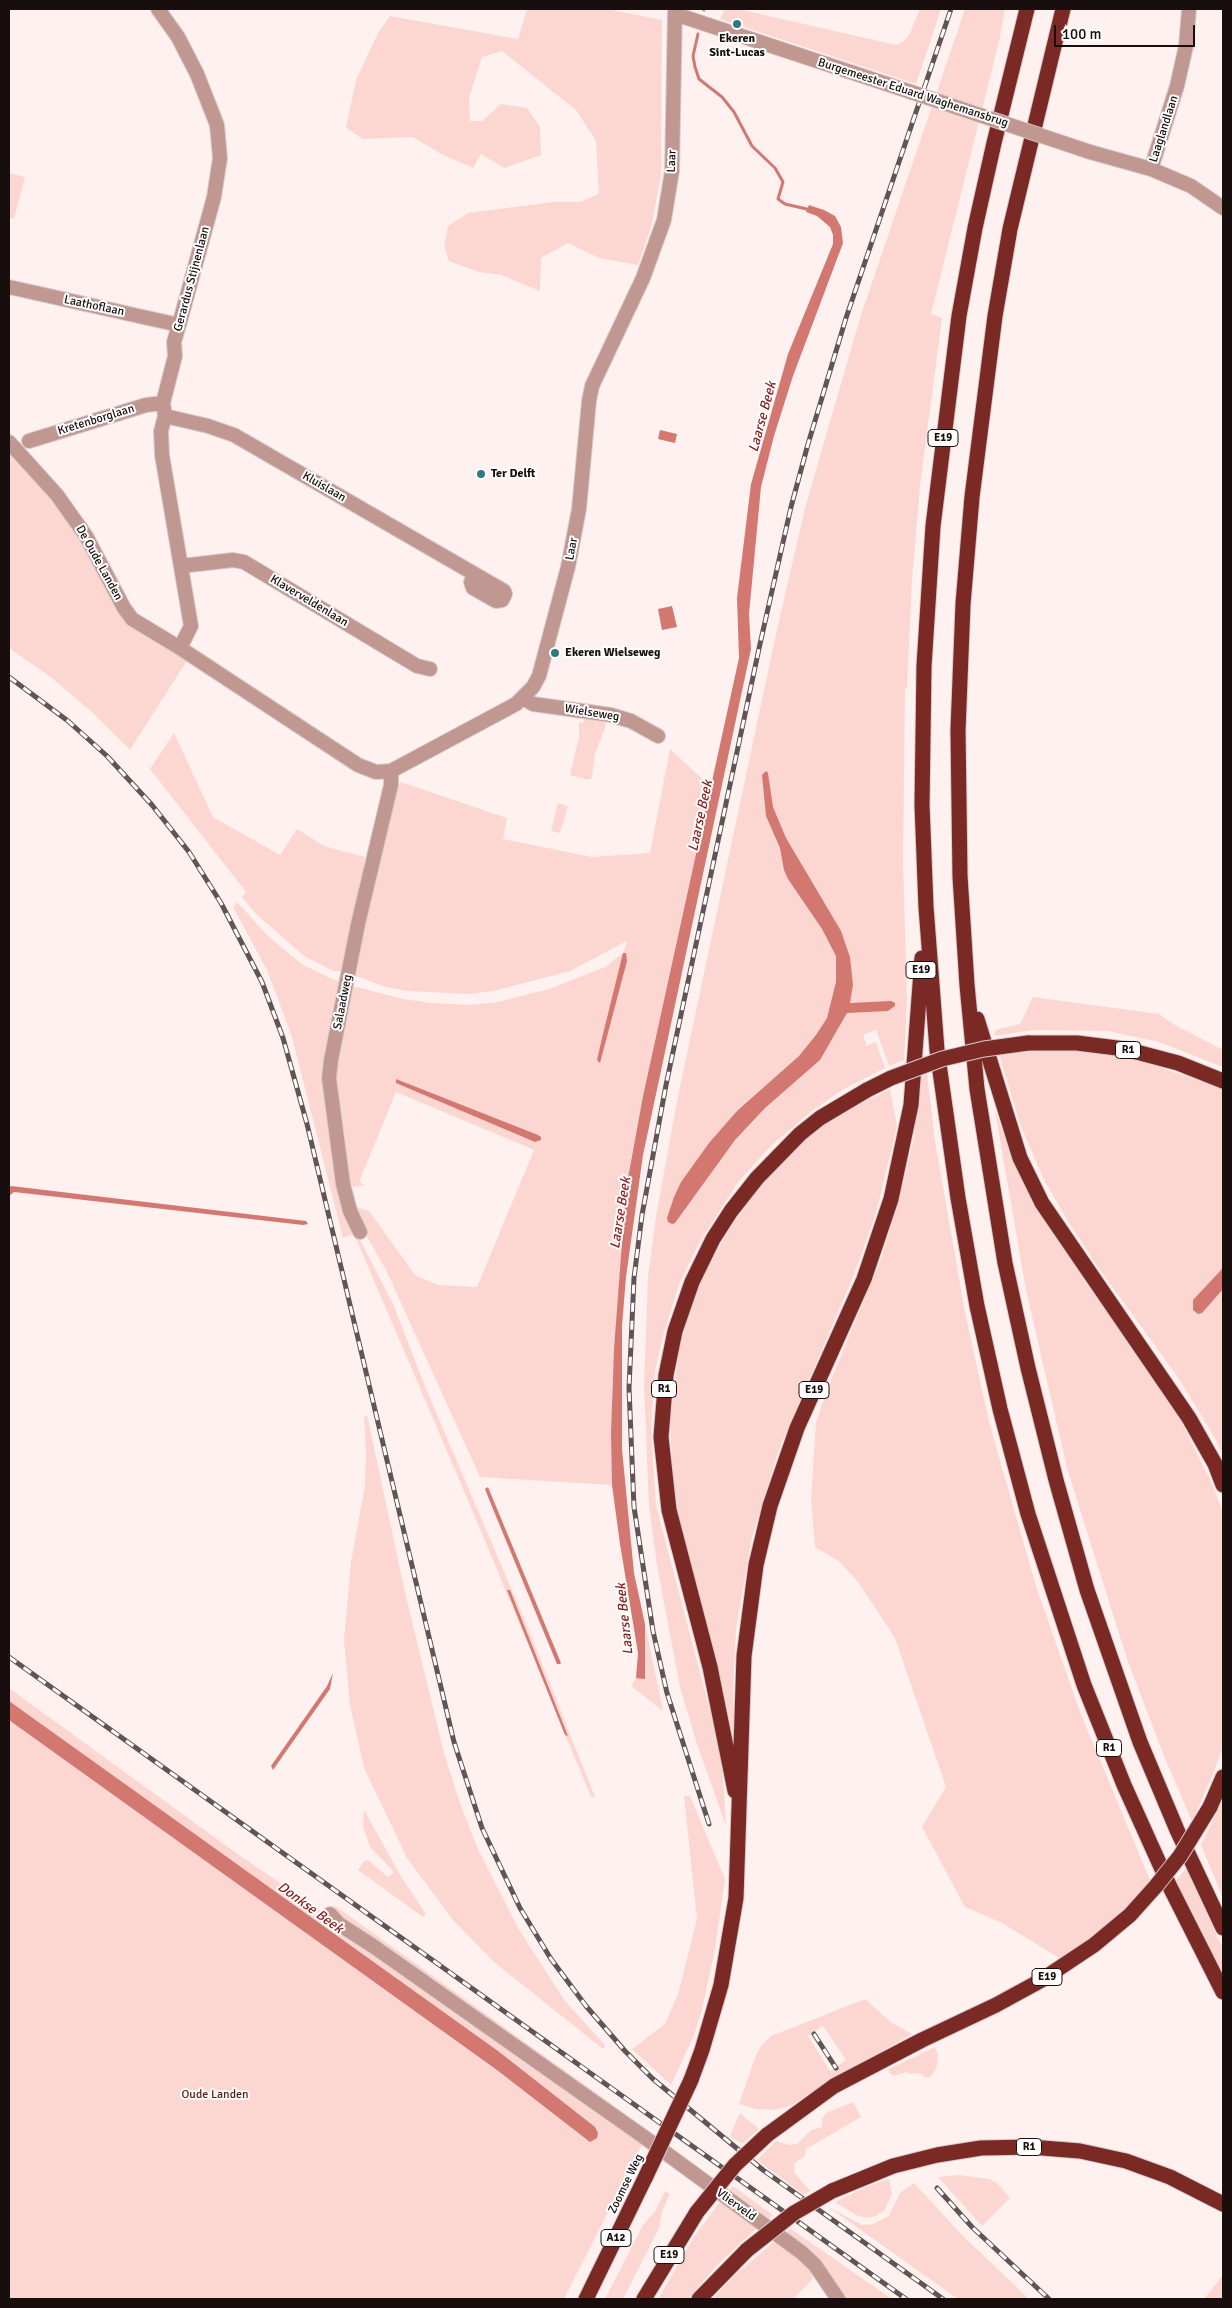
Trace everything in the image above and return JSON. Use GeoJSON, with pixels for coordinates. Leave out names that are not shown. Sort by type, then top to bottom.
{"type":"FeatureCollection","features":[{"type":"Feature","properties":{"kind":"highway","name":"E19"},"geometry":{"type":"LineString","coordinates":[[1022,1492],[991,1374],[963,1234],[937,1050],[926,907],[922,805],[924,666],[932,526],[940,456],[959,316],[975,228],[1027,9]]}},
{"type":"Feature","properties":{"kind":"highway"},"geometry":{"type":"LineString","coordinates":[[1063,9],[1010,229],[988,364],[972,497],[963,604],[958,730],[960,866],[967,984],[1020,1158],[1042,1203],[1189,1418],[1215,1464],[1223,1485]]}},
{"type":"Feature","properties":{"kind":"highway","name":"E19"},"geometry":{"type":"LineString","coordinates":[[739,1805],[744,1656],[756,1566],[770,1506],[797,1428],[864,1278],[891,1199],[911,1105],[926,907]]}},
{"type":"Feature","properties":{"kind":"highway","name":"R1"},"geometry":{"type":"LineString","coordinates":[[967,984],[977,1089],[1003,1254],[1023,1350],[1056,1480],[1087,1590],[1140,1742],[1177,1830],[1223,1928]]}},
{"type":"Feature","properties":{"kind":"highway","name":"R1"},"geometry":{"type":"LineString","coordinates":[[691,2080],[713,2018],[728,1956],[736,1898],[739,1805],[710,1667],[669,1510],[661,1437],[666,1375],[675,1331],[692,1282],[713,1239],[735,1205],[757,1178],[800,1134],[827,1114],[867,1090],[891,1078],[942,1059],[984,1049],[1028,1043],[1077,1043],[1124,1049],[1178,1063],[1223,1081]]}},
{"type":"Feature","properties":{"kind":"highway","name":"R1"},"geometry":{"type":"LineString","coordinates":[[1022,1492],[1060,1618],[1084,1686],[1124,1785],[1174,1894],[1223,1992]]}},
{"type":"Feature","properties":{"kind":"highway","name":"E19"},"geometry":{"type":"LineString","coordinates":[[644,2299],[697,2212],[735,2165],[767,2135],[834,2086],[903,2050],[1019,1994],[1094,1945],[1130,1914],[1180,1856],[1210,1807],[1223,1777]]}},
{"type":"Feature","properties":{"kind":"highway","name":"Zoomse Weg"},"geometry":{"type":"LineString","coordinates":[[586,2299],[691,2080]]}},
{"type":"Feature","properties":{"kind":"highway","name":"R1"},"geometry":{"type":"LineString","coordinates":[[699,2299],[747,2250],[794,2213],[832,2191],[893,2166],[937,2154],[981,2148],[1030,2146],[1080,2151],[1126,2161],[1170,2177],[1223,2204]]}},
{"type":"Feature","properties":{"kind":"street","name":"Gerardus Stijnenlaan"},"geometry":{"type":"LineString","coordinates":[[158,9],[178,37],[197,74],[217,125],[220,158],[214,197],[174,342],[175,356],[164,410],[162,431],[162,455],[191,626],[180,648]]}},
{"type":"Feature","properties":{"kind":"street","name":"Laaglandlaan"},"geometry":{"type":"LineString","coordinates":[[1189,9],[1186,46],[1177,86],[1151,169],[1191,186],[1223,208]]}},
{"type":"Feature","properties":{"kind":"street","name":"Burgemeester Eduard Waghemansbrug"},"geometry":{"type":"LineString","coordinates":[[675,11],[1090,152],[1151,169]]}},
{"type":"Feature","properties":{"kind":"street","name":"Laar"},"geometry":{"type":"LineString","coordinates":[[391,771],[406,765],[516,704],[533,687],[539,676],[568,567],[579,509],[592,386],[643,278],[664,220],[672,171],[675,11]]}},
{"type":"Feature","properties":{"kind":"street","name":"Laathoflaan"},"geometry":{"type":"LineString","coordinates":[[9,287],[179,325]]}},
{"type":"Feature","properties":{"kind":"street","name":"Kretenborglaan"},"geometry":{"type":"LineString","coordinates":[[29,441],[146,405],[164,410]]}},
{"type":"Feature","properties":{"kind":"street","name":"Kluislaan"},"geometry":{"type":"LineString","coordinates":[[164,410],[234,435],[475,575]]}},
{"type":"Feature","properties":{"kind":"street","name":"De Oude Landen"},"geometry":{"type":"LineString","coordinates":[[9,442],[57,495],[86,536],[124,608],[132,619],[180,648]]}},
{"type":"Feature","properties":{"kind":"street","name":"Klaverveldenlaan"},"geometry":{"type":"LineString","coordinates":[[181,566],[233,560],[244,562],[417,666],[430,669]]}},
{"type":"Feature","properties":{"kind":"street"},"geometry":{"type":"LineString","coordinates":[[180,648],[358,765],[376,772],[391,771]]}},
{"type":"Feature","properties":{"kind":"street","name":"Wielseweg"},"geometry":{"type":"LineString","coordinates":[[523,698],[533,704],[604,714],[631,721],[658,736]]}},
{"type":"Feature","properties":{"kind":"street","name":"Salaadweg"},"geometry":{"type":"LineString","coordinates":[[360,1232],[350,1211],[343,1184],[329,1078],[356,933],[391,785],[391,771]]}},
{"type":"Feature","properties":{"kind":"street","name":"Vlierveld"},"geometry":{"type":"LineString","coordinates":[[330,1914],[339,1924],[374,1946],[801,2252],[815,2265],[838,2299]]}},
{"type":"Feature","properties":{"kind":"green space"},"geometry":{"type":"Polygon","coordinates":[[[527,9],[607,9],[662,20],[661,174],[652,224],[638,265],[599,258],[568,243],[541,258],[540,291],[501,275],[479,272],[449,261],[444,246],[448,226],[468,213],[553,202],[580,202],[599,194],[596,141],[576,110],[502,51],[482,57],[469,98],[470,121],[482,121],[501,104],[527,108],[540,127],[541,155],[504,168],[481,154],[473,168],[441,154],[413,137],[363,139],[346,128],[356,80],[378,33],[390,16],[518,39],[527,9]]]}},
{"type":"Feature","properties":{"kind":"green space"},"geometry":{"type":"Polygon","coordinates":[[[725,9],[738,9],[896,45],[903,42],[909,35],[920,9],[941,9],[916,84],[720,19],[725,9]]]}},
{"type":"Feature","properties":{"kind":"green space"},"geometry":{"type":"Polygon","coordinates":[[[965,9],[1005,9],[1000,37],[931,314],[942,318],[920,486],[912,580],[907,688],[905,689],[903,861],[907,1001],[904,1060],[889,1066],[876,1030],[863,1035],[867,1046],[876,1042],[885,1068],[842,1090],[808,1114],[771,1146],[739,1181],[700,1241],[680,1282],[664,1332],[655,1371],[651,1430],[656,1505],[714,1726],[723,1776],[726,1826],[697,1744],[680,1687],[657,1566],[649,1506],[644,1386],[648,1277],[656,1216],[679,1091],[774,643],[805,508],[860,318],[965,9]]]}},
{"type":"Feature","properties":{"kind":"green space"},"geometry":{"type":"Polygon","coordinates":[[[9,173],[25,177],[14,219],[9,218],[9,173]]]}},
{"type":"Feature","properties":{"kind":"green space"},"geometry":{"type":"Polygon","coordinates":[[[9,448],[47,490],[102,570],[118,608],[188,659],[130,750],[94,714],[52,678],[9,648],[9,448]]]}},
{"type":"Feature","properties":{"kind":"green space"},"geometry":{"type":"Polygon","coordinates":[[[584,714],[604,718],[606,725],[595,754],[592,778],[588,780],[570,775],[579,737],[579,722],[584,723],[584,714]]]}},
{"type":"Feature","properties":{"kind":"green space"},"geometry":{"type":"Polygon","coordinates":[[[174,733],[213,817],[280,855],[297,829],[324,846],[365,857],[359,896],[342,971],[333,971],[304,956],[255,913],[242,897],[246,892],[150,769],[174,733]]]}},
{"type":"Feature","properties":{"kind":"green space"},"geometry":{"type":"Polygon","coordinates":[[[670,749],[711,787],[643,1096],[626,1189],[612,1391],[612,1485],[480,1477],[386,1270],[362,1228],[355,1206],[369,1211],[416,1276],[439,1285],[477,1287],[534,1150],[396,1092],[359,1182],[365,1185],[354,1187],[349,1182],[332,1091],[351,988],[357,987],[403,999],[432,1003],[470,1005],[498,1002],[549,989],[605,967],[623,953],[627,941],[570,971],[494,991],[468,994],[408,991],[386,987],[356,976],[354,973],[396,786],[401,782],[507,818],[503,839],[592,857],[650,853],[670,749]]]}},
{"type":"Feature","properties":{"kind":"green space"},"geometry":{"type":"Polygon","coordinates":[[[558,803],[568,806],[560,833],[551,831],[558,803]]]}},
{"type":"Feature","properties":{"kind":"green space"},"geometry":{"type":"Polygon","coordinates":[[[237,902],[268,936],[303,965],[341,983],[326,1065],[352,1224],[394,1306],[426,1389],[523,1616],[595,1797],[591,1797],[473,1512],[354,1234],[343,1238],[292,1037],[267,970],[233,907],[237,902]]]}},
{"type":"Feature","properties":{"kind":"green space"},"geometry":{"type":"Polygon","coordinates":[[[1033,997],[1159,1014],[1175,1025],[1223,1050],[1223,1067],[1159,1042],[1108,1031],[1033,1030],[995,1036],[995,1030],[1020,1024],[1033,997]]]}},
{"type":"Feature","properties":{"kind":"green space"},"geometry":{"type":"Polygon","coordinates":[[[1067,1048],[1127,1056],[1223,1089],[1223,1456],[1215,1438],[1177,1376],[1095,1263],[1066,1218],[1043,1178],[1021,1126],[999,1055],[1067,1048]]]}},
{"type":"Feature","properties":{"kind":"green space"},"geometry":{"type":"Polygon","coordinates":[[[927,1074],[935,1141],[965,1312],[989,1421],[1036,1586],[1080,1712],[1150,1880],[1125,1908],[1092,1937],[1061,1959],[1002,1923],[965,1907],[922,1827],[946,1787],[895,1638],[858,1582],[840,1562],[815,1547],[811,1500],[816,1422],[828,1387],[881,1259],[899,1200],[913,1143],[921,1076],[927,1074]]]}},
{"type":"Feature","properties":{"kind":"green space"},"geometry":{"type":"Polygon","coordinates":[[[890,1089],[897,1126],[876,1213],[853,1277],[779,1449],[752,1537],[736,1629],[733,1689],[734,1739],[674,1497],[670,1422],[678,1356],[688,1315],[704,1275],[728,1231],[762,1183],[793,1151],[825,1125],[869,1097],[871,1099],[890,1089]]]}},
{"type":"Feature","properties":{"kind":"green space"},"geometry":{"type":"Polygon","coordinates":[[[995,1111],[1013,1157],[1055,1235],[1088,1286],[1177,1413],[1212,1484],[1223,1512],[1223,1746],[1212,1777],[1192,1821],[1164,1756],[1127,1659],[1067,1468],[1026,1290],[995,1111]]]}},
{"type":"Feature","properties":{"kind":"green space"},"geometry":{"type":"Polygon","coordinates":[[[367,1415],[405,1592],[444,1753],[461,1806],[477,1847],[518,1928],[565,2001],[603,2043],[605,2046],[603,2049],[494,1962],[453,1920],[407,1858],[364,1768],[350,1705],[344,1640],[351,1562],[365,1486],[364,1417],[367,1415]]]}},
{"type":"Feature","properties":{"kind":"green space"},"geometry":{"type":"Polygon","coordinates":[[[645,1624],[663,1711],[631,1686],[636,1678],[645,1678],[645,1624]]]}},
{"type":"Feature","properties":{"kind":"green space","name":"Oude Landen"},"geometry":{"type":"Polygon","coordinates":[[[9,1688],[232,1850],[322,1912],[330,1924],[496,2037],[642,2145],[564,2299],[9,2299],[9,1688]]]}},
{"type":"Feature","properties":{"kind":"green space"},"geometry":{"type":"Polygon","coordinates":[[[684,1796],[690,1796],[725,1879],[715,1949],[702,2010],[694,2035],[671,2085],[632,2049],[665,2024],[678,1994],[697,1919],[684,1796]]]}},
{"type":"Feature","properties":{"kind":"green space"},"geometry":{"type":"Polygon","coordinates":[[[1223,1800],[1223,1898],[1201,1845],[1223,1800]]]}},
{"type":"Feature","properties":{"kind":"green space"},"geometry":{"type":"Polygon","coordinates":[[[364,1810],[402,1878],[426,1914],[423,1917],[358,1870],[364,1861],[368,1860],[388,1877],[394,1872],[370,1847],[363,1826],[364,1810]]]}},
{"type":"Feature","properties":{"kind":"green space"},"geometry":{"type":"Polygon","coordinates":[[[1186,1868],[1223,1949],[1223,1976],[1176,1881],[1186,1868]]]}},
{"type":"Feature","properties":{"kind":"green space"},"geometry":{"type":"Polygon","coordinates":[[[334,1905],[649,2131],[647,2134],[336,1914],[334,1905]]]}},
{"type":"Feature","properties":{"kind":"green space"},"geometry":{"type":"Polygon","coordinates":[[[865,1999],[892,2023],[912,2034],[831,2080],[792,2105],[775,2110],[756,2109],[739,2104],[756,2055],[761,2046],[771,2036],[865,1999]],[[823,2026],[808,2036],[830,2071],[846,2060],[823,2026]]]}},
{"type":"Feature","properties":{"kind":"green space"},"geometry":{"type":"Polygon","coordinates":[[[935,2047],[938,2055],[937,2066],[931,2077],[924,2077],[920,2073],[910,2074],[907,2072],[894,2076],[889,2073],[889,2069],[935,2047]]]}},
{"type":"Feature","properties":{"kind":"green space"},"geometry":{"type":"Polygon","coordinates":[[[853,2102],[861,2117],[806,2149],[805,2156],[795,2163],[794,2172],[810,2191],[804,2195],[757,2160],[776,2141],[789,2145],[797,2144],[811,2130],[822,2127],[822,2119],[826,2113],[853,2102]]]}},
{"type":"Feature","properties":{"kind":"green space"},"geometry":{"type":"Polygon","coordinates":[[[740,2113],[759,2129],[742,2144],[730,2136],[740,2113]]]}},
{"type":"Feature","properties":{"kind":"green space"},"geometry":{"type":"Polygon","coordinates":[[[959,2175],[989,2179],[997,2183],[1010,2198],[982,2226],[938,2177],[959,2175]]]}},
{"type":"Feature","properties":{"kind":"green space"},"geometry":{"type":"Polygon","coordinates":[[[889,2179],[892,2194],[885,2210],[876,2216],[867,2218],[856,2215],[835,2202],[866,2187],[889,2179]]]}},
{"type":"Feature","properties":{"kind":"green space"},"geometry":{"type":"Polygon","coordinates":[[[914,2183],[962,2235],[1029,2299],[958,2299],[827,2206],[862,2225],[873,2224],[889,2216],[900,2193],[914,2183]]]}},
{"type":"Feature","properties":{"kind":"green space"},"geometry":{"type":"Polygon","coordinates":[[[733,2186],[773,2215],[766,2221],[727,2193],[733,2186]]]}},
{"type":"Feature","properties":{"kind":"green space"},"geometry":{"type":"Polygon","coordinates":[[[665,2191],[670,2194],[662,2212],[659,2228],[623,2299],[605,2299],[643,2225],[655,2211],[665,2191]]]}},
{"type":"Feature","properties":{"kind":"green space"},"geometry":{"type":"Polygon","coordinates":[[[722,2199],[759,2226],[717,2265],[688,2299],[658,2299],[694,2237],[722,2199]]]}},
{"type":"Feature","properties":{"kind":"green space"},"geometry":{"type":"Polygon","coordinates":[[[791,2229],[892,2299],[846,2299],[784,2234],[791,2229]]]}},
{"type":"Feature","properties":{"kind":"green space"},"geometry":{"type":"Polygon","coordinates":[[[777,2239],[811,2267],[812,2280],[793,2299],[713,2299],[733,2277],[777,2239]]]}},
{"type":"Feature","properties":{"kind":"green space"},"geometry":{"type":"Polygon","coordinates":[[[1223,2275],[1223,2299],[1204,2299],[1218,2281],[1223,2275]]]}},
{"type":"Feature","properties":{"kind":"shaded area"},"geometry":{"type":"Polygon","coordinates":[[[809,205],[835,216],[841,227],[843,243],[793,376],[774,436],[761,487],[749,614],[751,649],[643,1155],[626,1277],[622,1326],[622,1449],[634,1573],[645,1624],[645,1679],[636,1678],[638,1653],[612,1485],[611,1433],[614,1349],[626,1189],[643,1096],[739,658],[737,598],[751,484],[788,354],[833,244],[833,235],[830,227],[817,216],[806,212],[809,205]]]}},
{"type":"Feature","properties":{"kind":"shaded area"},"geometry":{"type":"Polygon","coordinates":[[[660,430],[677,434],[675,443],[658,439],[660,430]]]}},
{"type":"Feature","properties":{"kind":"shaded area"},"geometry":{"type":"Polygon","coordinates":[[[672,606],[677,627],[662,630],[658,609],[672,606]]]}},
{"type":"Feature","properties":{"kind":"shaded area"},"geometry":{"type":"Polygon","coordinates":[[[766,771],[768,773],[773,807],[786,838],[841,931],[850,957],[853,985],[850,1003],[891,1001],[895,1003],[895,1006],[888,1011],[847,1013],[820,1060],[765,1108],[735,1140],[675,1223],[672,1224],[668,1222],[667,1218],[681,1182],[709,1143],[737,1111],[799,1056],[816,1035],[827,1018],[836,982],[836,956],[822,929],[788,879],[784,870],[780,848],[766,816],[762,775],[766,771]]]}},
{"type":"Feature","properties":{"kind":"shaded area"},"geometry":{"type":"Polygon","coordinates":[[[623,953],[626,953],[627,961],[600,1063],[597,1060],[623,953]]]}},
{"type":"Feature","properties":{"kind":"shaded area"},"geometry":{"type":"Polygon","coordinates":[[[396,1079],[538,1135],[541,1137],[541,1140],[535,1142],[396,1083],[396,1079]]]}},
{"type":"Feature","properties":{"kind":"shaded area"},"geometry":{"type":"Polygon","coordinates":[[[11,1186],[306,1221],[308,1224],[303,1225],[14,1192],[9,1196],[9,1188],[11,1186]]]}},
{"type":"Feature","properties":{"kind":"shaded area"},"geometry":{"type":"Polygon","coordinates":[[[1223,1268],[1223,1289],[1202,1313],[1198,1314],[1193,1310],[1193,1300],[1223,1268]]]}},
{"type":"Feature","properties":{"kind":"shaded area"},"geometry":{"type":"Polygon","coordinates":[[[488,1487],[560,1664],[557,1664],[495,1514],[485,1489],[488,1487]]]}},
{"type":"Feature","properties":{"kind":"shaded area"},"geometry":{"type":"Polygon","coordinates":[[[507,1590],[510,1590],[568,1736],[565,1735],[507,1590]]]}},
{"type":"Feature","properties":{"kind":"shaded area"},"geometry":{"type":"Polygon","coordinates":[[[333,1673],[330,1689],[273,1770],[271,1766],[327,1686],[333,1673]]]}},
{"type":"Feature","properties":{"kind":"shaded area"},"geometry":{"type":"Polygon","coordinates":[[[9,1701],[498,2051],[595,2127],[598,2133],[597,2138],[590,2142],[497,2070],[9,1720],[9,1701]]]}},
{"type":"Feature","properties":{"kind":"waterway","name":"Laarse Beek"},"geometry":{"type":"LineString","coordinates":[[698,34],[693,56],[699,79],[722,97],[734,112],[752,146],[775,168],[783,182],[778,199],[785,204],[811,210]]}},
{"type":"Feature","properties":{"kind":"railway"},"geometry":{"type":"LineString","coordinates":[[709,1824],[667,1693],[653,1631],[634,1507],[629,1388],[634,1278],[642,1215],[666,1085],[791,507],[846,318],[951,9]]}},
{"type":"Feature","properties":{"kind":"railway"},"geometry":{"type":"LineString","coordinates":[[9,677],[68,721],[107,756],[152,805],[189,852],[221,903],[262,982],[283,1038],[307,1124],[454,1742],[482,1828],[520,1908],[551,1959],[586,2006],[625,2051],[653,2079],[763,2170],[943,2299]]}},
{"type":"Feature","properties":{"kind":"railway"},"geometry":{"type":"LineString","coordinates":[[9,1657],[906,2299]]}},
{"type":"Feature","properties":{"kind":"railway"},"geometry":{"type":"LineString","coordinates":[[814,2034],[836,2068]]}},
{"type":"Feature","properties":{"kind":"railway"},"geometry":{"type":"LineString","coordinates":[[937,2188],[972,2227],[1049,2299]]}},
{"type":"Feature","properties":{"kind":"place","name":"Ekeren Sint-Lucas"},"geometry":{"type":"Point","coordinates":[737,24]}},
{"type":"Feature","properties":{"kind":"place","name":"Ter Delft"},"geometry":{"type":"Point","coordinates":[481,474]}},
{"type":"Feature","properties":{"kind":"place","name":"Ekeren Wielseweg"},"geometry":{"type":"Point","coordinates":[555,653]}},
{"type":"Feature","properties":{"kind":"water label","name":"Donkse Beek"},"geometry":{"type":"Point","coordinates":[310,1908]}}]}
